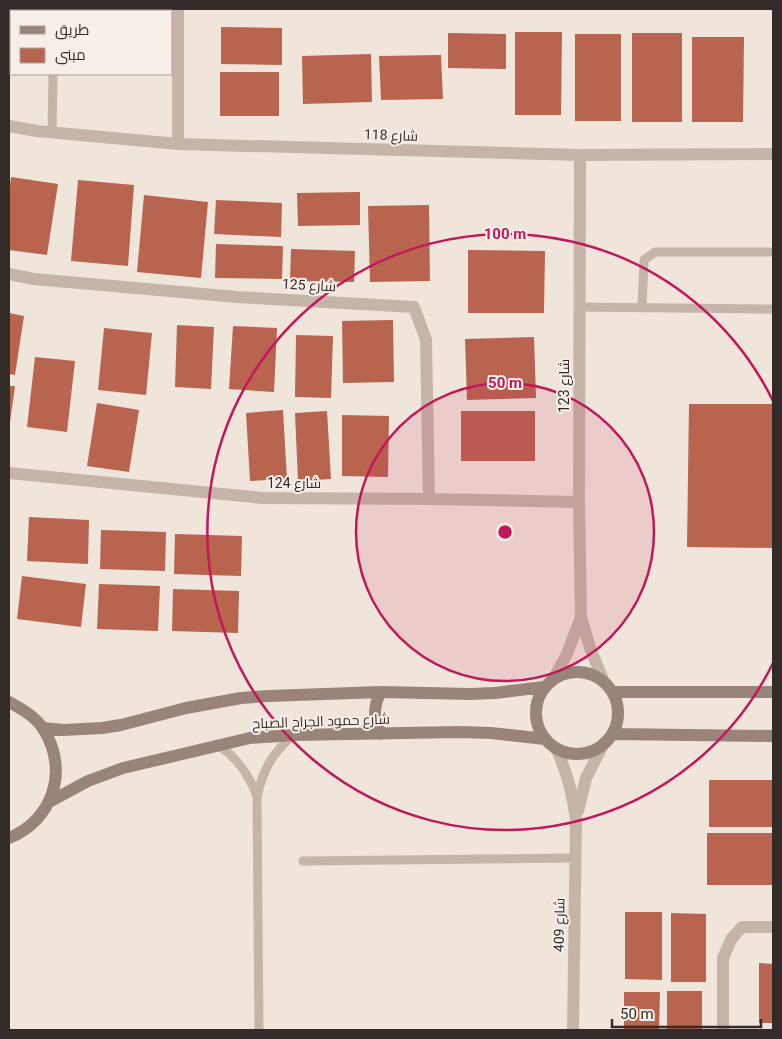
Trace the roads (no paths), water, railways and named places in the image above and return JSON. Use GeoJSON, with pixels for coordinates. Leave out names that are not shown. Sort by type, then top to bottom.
{"type":"FeatureCollection","features":[{"type":"Feature","properties":{"kind":"street"},"geometry":{"type":"LineString","coordinates":[[178,9],[178,144]]}},
{"type":"Feature","properties":{"kind":"street","name":"شارع 118"},"geometry":{"type":"LineString","coordinates":[[9,126],[178,144],[580,155],[773,154]]}},
{"type":"Feature","properties":{"kind":"street","name":"شارع 123"},"geometry":{"type":"LineString","coordinates":[[580,155],[579,502],[581,617],[590,648],[604,682]]}},
{"type":"Feature","properties":{"kind":"street","name":"شارع 125"},"geometry":{"type":"LineString","coordinates":[[9,274],[34,279],[237,297],[414,306],[426,340],[429,498]]}},
{"type":"Feature","properties":{"kind":"street","name":"شارع 124"},"geometry":{"type":"LineString","coordinates":[[9,473],[263,498],[429,498],[579,502]]}},
{"type":"Feature","properties":{"kind":"street","name":"شارع 123"},"geometry":{"type":"LineString","coordinates":[[554,678],[581,617]]}},
{"type":"Feature","properties":{"kind":"street"},"geometry":{"type":"LineString","coordinates":[[580,671],[593,674],[604,682],[612,692],[618,713],[616,724],[608,739],[595,750],[585,753],[565,752],[556,748],[545,739],[536,722],[536,704],[544,687],[554,678],[566,672],[580,671]]}},
{"type":"Feature","properties":{"kind":"street","name":"شارع حمود الجراح الصباح"},"geometry":{"type":"LineString","coordinates":[[44,728],[63,730],[102,728],[186,708],[241,698],[296,694],[381,692],[470,694],[544,687]]}},
{"type":"Feature","properties":{"kind":"street"},"geometry":{"type":"LineString","coordinates":[[381,692],[377,700],[375,718],[381,734]]}},
{"type":"Feature","properties":{"kind":"street"},"geometry":{"type":"LineString","coordinates":[[612,692],[773,692]]}},
{"type":"Feature","properties":{"kind":"street"},"geometry":{"type":"LineString","coordinates":[[9,702],[28,712],[44,728],[52,746],[56,764],[55,784],[49,802],[38,819],[9,842]]}},
{"type":"Feature","properties":{"kind":"street","name":"شارع حمود الجراح الصباح"},"geometry":{"type":"LineString","coordinates":[[49,802],[88,781],[123,768],[217,744],[250,738],[293,735],[491,732],[545,739]]}},
{"type":"Feature","properties":{"kind":"street"},"geometry":{"type":"LineString","coordinates":[[608,739],[773,736]]}},
{"type":"Feature","properties":{"kind":"street","name":"شارع 409"},"geometry":{"type":"LineString","coordinates":[[576,820],[586,778],[608,739]]}},
{"type":"Feature","properties":{"kind":"street","name":"شارع 409"},"geometry":{"type":"LineString","coordinates":[[556,748],[568,780],[576,820],[573,1030]]}},
{"type":"Feature","properties":{"kind":"street"},"geometry":{"type":"LineString","coordinates":[[9,838],[22,832]]}},
{"type":"Feature","properties":{"kind":"street"},"geometry":{"type":"LineString","coordinates":[[724,1030],[723,958],[732,938],[742,927],[773,927]]}},
{"type":"Feature","properties":{"kind":"lane"},"geometry":{"type":"LineString","coordinates":[[52,132],[53,75]]}},
{"type":"Feature","properties":{"kind":"lane"},"geometry":{"type":"LineString","coordinates":[[642,308],[644,260],[655,252],[773,252]]}},
{"type":"Feature","properties":{"kind":"lane"},"geometry":{"type":"LineString","coordinates":[[579,308],[773,309]]}},
{"type":"Feature","properties":{"kind":"lane"},"geometry":{"type":"LineString","coordinates":[[259,1030],[257,796],[261,778],[268,762],[279,747],[293,735]]}},
{"type":"Feature","properties":{"kind":"lane"},"geometry":{"type":"LineString","coordinates":[[217,744],[233,756],[246,772],[257,796]]}},
{"type":"Feature","properties":{"kind":"lane"},"geometry":{"type":"LineString","coordinates":[[303,861],[575,858]]}}]}
